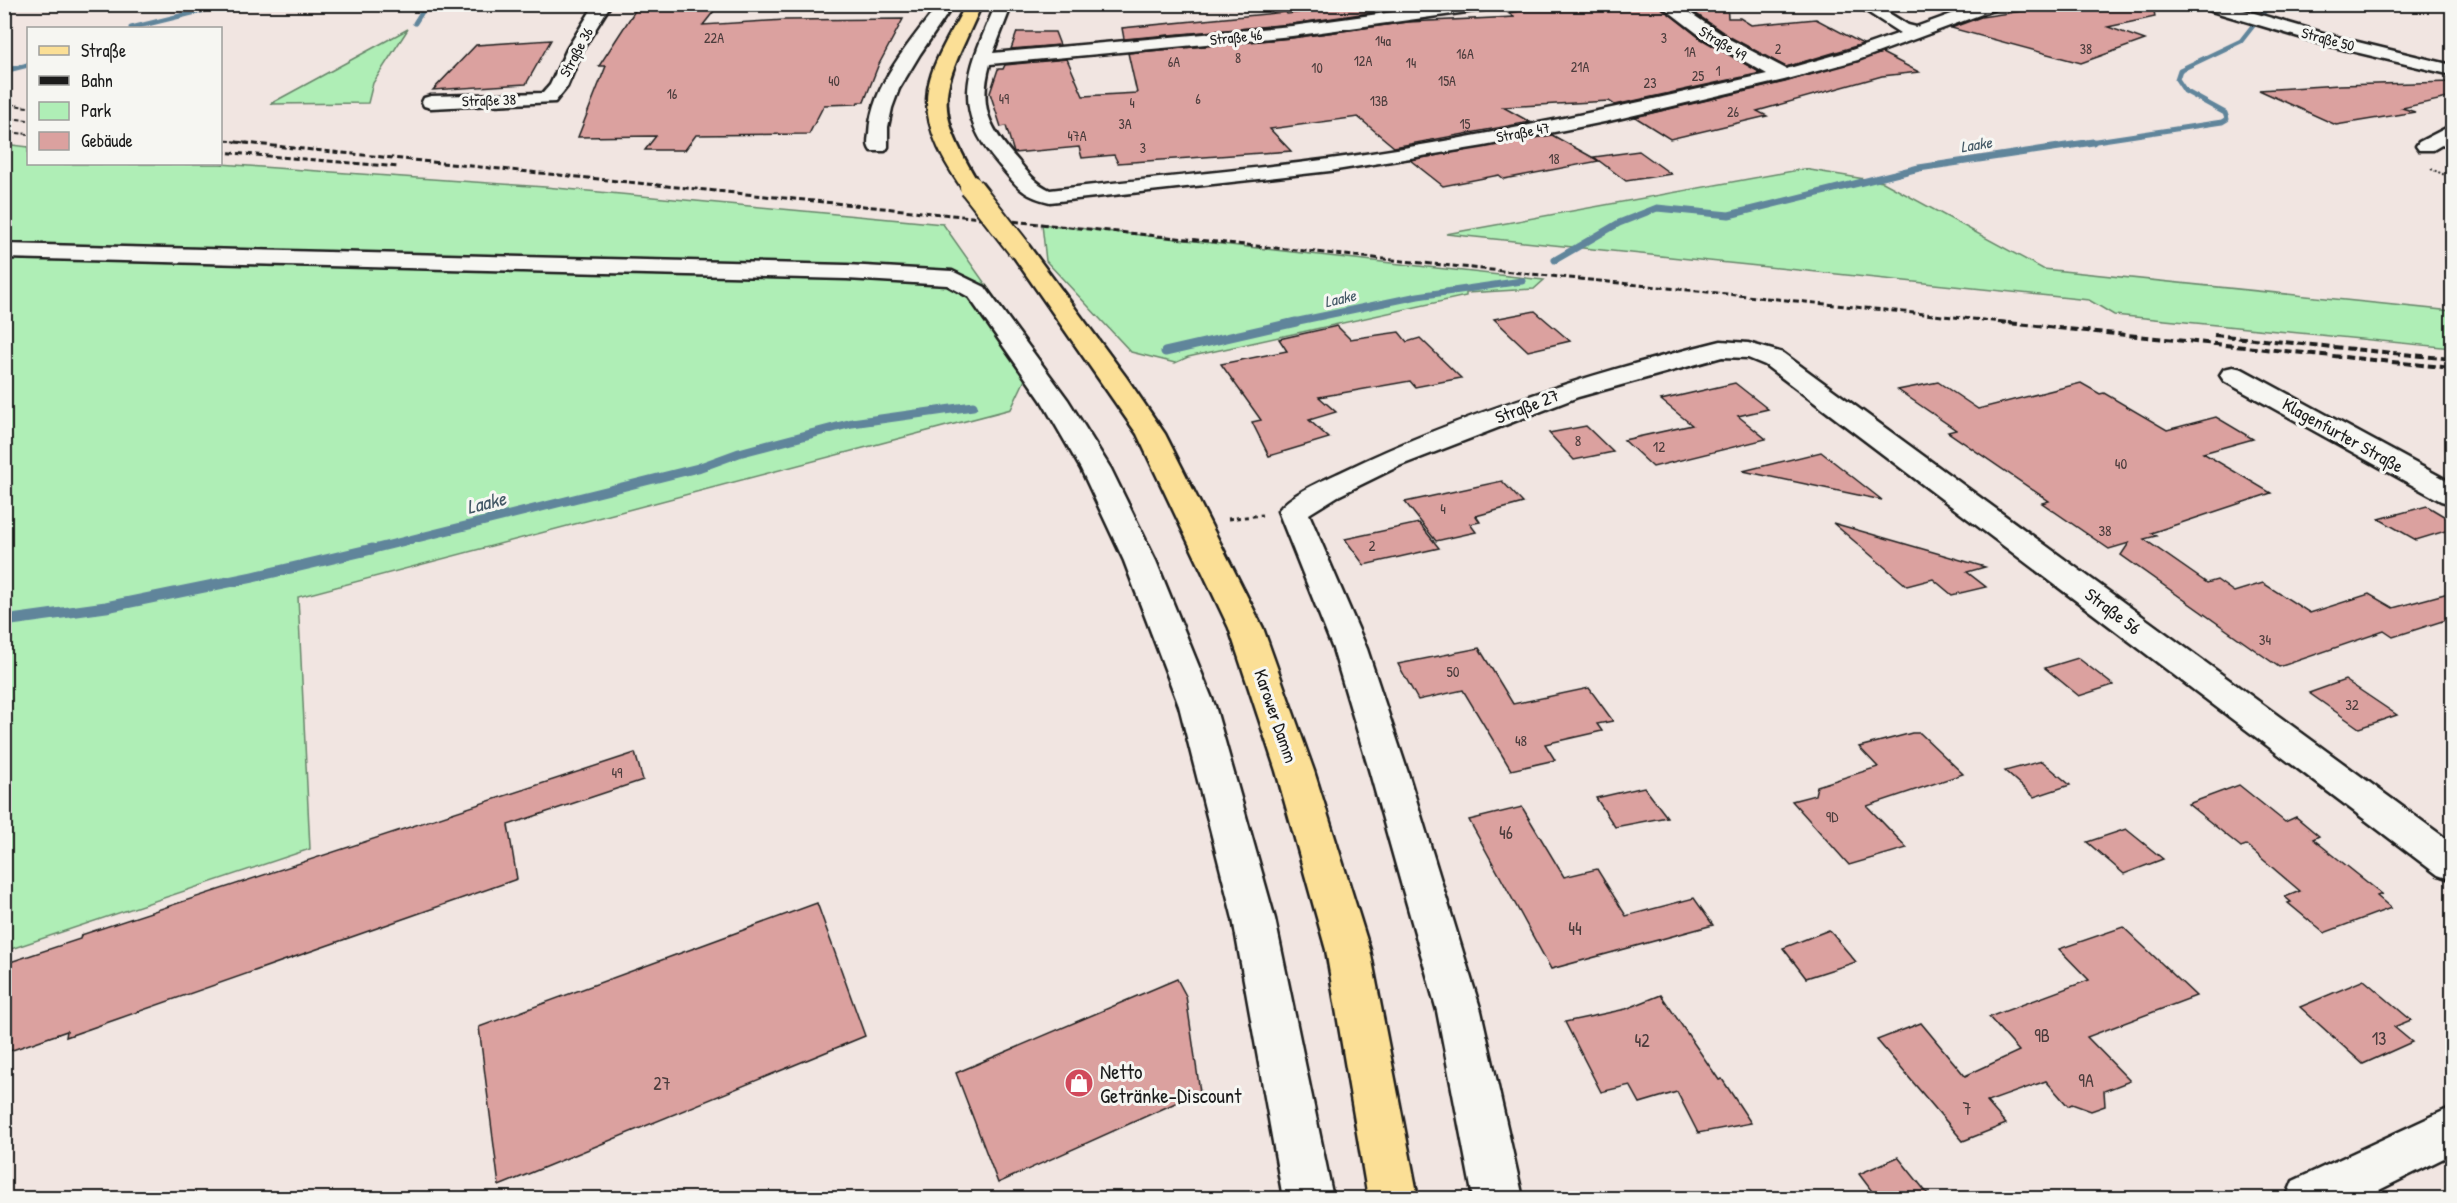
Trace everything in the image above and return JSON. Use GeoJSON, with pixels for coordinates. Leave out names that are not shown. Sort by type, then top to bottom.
{"type":"FeatureCollection","features":[{"type":"Feature","properties":{"kind":"main road","name":"Karower Damm"},"geometry":{"type":"LineString","coordinates":[[974,4],[937,89],[939,125],[949,149],[971,187],[1107,369],[1151,434],[1246,628],[1295,771],[1348,950],[1393,1198]]}},
{"type":"Feature","properties":{"kind":"street","name":"Straße 36"},"geometry":{"type":"LineString","coordinates":[[548,98],[558,87],[575,49],[603,4]]}},
{"type":"Feature","properties":{"kind":"street"},"geometry":{"type":"LineString","coordinates":[[878,147],[877,128],[888,91],[947,4]]}},
{"type":"Feature","properties":{"kind":"street"},"geometry":{"type":"LineString","coordinates":[[983,59],[1004,4]]}},
{"type":"Feature","properties":{"kind":"street","name":"Straße 46"},"geometry":{"type":"LineString","coordinates":[[983,59],[1292,31],[1489,4]]}},
{"type":"Feature","properties":{"kind":"street","name":"Straße 49"},"geometry":{"type":"LineString","coordinates":[[1666,4],[1696,27],[1743,56],[1784,75]]}},
{"type":"Feature","properties":{"kind":"street"},"geometry":{"type":"LineString","coordinates":[[1862,4],[1902,28],[1919,33]]}},
{"type":"Feature","properties":{"kind":"street","name":"Straße 47"},"geometry":{"type":"LineString","coordinates":[[983,59],[975,89],[980,119],[990,140],[1029,189],[1038,194],[1050,196],[1330,165],[1484,140],[1610,115],[1784,75],[1852,56],[1995,4]]}},
{"type":"Feature","properties":{"kind":"street","name":"Straße 50"},"geometry":{"type":"LineString","coordinates":[[2204,4],[2452,70]]}},
{"type":"Feature","properties":{"kind":"street","name":"Straße 38"},"geometry":{"type":"LineString","coordinates":[[431,102],[548,98]]}},
{"type":"Feature","properties":{"kind":"street"},"geometry":{"type":"LineString","coordinates":[[2426,146],[2452,131]]}},
{"type":"Feature","properties":{"kind":"street"},"geometry":{"type":"LineString","coordinates":[[4,251],[847,272],[952,278],[977,292],[1045,387],[1101,479],[1140,561],[1197,706],[1254,919],[1308,1198]]}},
{"type":"Feature","properties":{"kind":"street","name":"Straße 27"},"geometry":{"type":"LineString","coordinates":[[1498,1198],[1459,1011],[1389,773],[1350,649],[1293,511],[1327,490],[1389,460],[1568,391],[1721,349],[1754,350],[1774,359]]}},
{"type":"Feature","properties":{"kind":"street","name":"Straße 56"},"geometry":{"type":"LineString","coordinates":[[1774,359],[2452,864]]}},
{"type":"Feature","properties":{"kind":"street","name":"Klagenfurter Straße"},"geometry":{"type":"LineString","coordinates":[[2233,375],[2452,495]]}},
{"type":"Feature","properties":{"kind":"street"},"geometry":{"type":"LineString","coordinates":[[2311,1198],[2452,1130]]}},
{"type":"Feature","properties":{"kind":"green space"},"geometry":{"type":"Polygon","coordinates":[[[408,29],[373,83],[368,103],[270,104],[408,29]]]}},
{"type":"Feature","properties":{"kind":"green space"},"geometry":{"type":"Polygon","coordinates":[[[4,144],[27,147],[27,165],[222,164],[545,187],[943,224],[1036,356],[1011,409],[298,597],[310,849],[5,951],[4,144]]]}},
{"type":"Feature","properties":{"kind":"green space"},"geometry":{"type":"Polygon","coordinates":[[[1804,169],[1883,182],[2043,269],[2452,311],[2452,348],[2114,315],[2089,300],[1446,234],[1804,169]]]}},
{"type":"Feature","properties":{"kind":"green space"},"geometry":{"type":"Polygon","coordinates":[[[1042,224],[1544,280],[1534,289],[1466,293],[1466,296],[1188,357],[1175,363],[1131,352],[1046,261],[1042,224]]]}},
{"type":"Feature","properties":{"kind":"building"},"geometry":{"type":"Polygon","coordinates":[[[1382,4],[1388,10],[1292,24],[1124,39],[1122,28],[1286,12],[1287,14],[1382,4]]]}},
{"type":"Feature","properties":{"kind":"building"},"geometry":{"type":"Polygon","coordinates":[[[1564,4],[1657,4],[1701,39],[1761,73],[1615,105],[1609,101],[1503,107],[1530,122],[1394,147],[1358,117],[1270,129],[1291,151],[1118,163],[1114,155],[1082,158],[1079,147],[1014,153],[1006,126],[1001,127],[990,93],[998,69],[1003,69],[1005,65],[1067,59],[1083,96],[1137,93],[1128,53],[1292,38],[1408,22],[1514,17],[1508,13],[1564,4]]]}},
{"type":"Feature","properties":{"kind":"building"},"geometry":{"type":"Polygon","coordinates":[[[1682,4],[1727,4],[1728,18],[1740,18],[1751,25],[1816,19],[1863,44],[1786,67],[1730,37],[1682,4]]]}},
{"type":"Feature","properties":{"kind":"building"},"geometry":{"type":"Polygon","coordinates":[[[2070,4],[2153,4],[2155,17],[2108,27],[2145,40],[2081,63],[1951,28],[1981,17],[2070,4]]]}},
{"type":"Feature","properties":{"kind":"building"},"geometry":{"type":"Polygon","coordinates":[[[718,6],[703,25],[785,20],[903,19],[878,66],[864,102],[824,105],[809,134],[696,135],[685,150],[645,150],[656,136],[578,137],[606,66],[599,66],[636,9],[718,6]]]}},
{"type":"Feature","properties":{"kind":"building"},"geometry":{"type":"Polygon","coordinates":[[[1017,32],[1055,32],[1060,45],[1011,49],[1017,32]]]}},
{"type":"Feature","properties":{"kind":"building"},"geometry":{"type":"Polygon","coordinates":[[[551,40],[526,84],[433,90],[476,45],[551,40]]]}},
{"type":"Feature","properties":{"kind":"building"},"geometry":{"type":"Polygon","coordinates":[[[1882,53],[1919,72],[1882,76],[1757,111],[1767,116],[1670,139],[1635,117],[1785,82],[1882,53]]]}},
{"type":"Feature","properties":{"kind":"building"},"geometry":{"type":"Polygon","coordinates":[[[2452,82],[2452,97],[2402,108],[2415,112],[2336,125],[2259,90],[2339,85],[2452,82]]]}},
{"type":"Feature","properties":{"kind":"building"},"geometry":{"type":"Polygon","coordinates":[[[1552,135],[1599,161],[1504,179],[1499,175],[1443,186],[1410,160],[1552,135]]]}},
{"type":"Feature","properties":{"kind":"building"},"geometry":{"type":"Polygon","coordinates":[[[1639,151],[1671,174],[1626,181],[1594,157],[1639,151]]]}},
{"type":"Feature","properties":{"kind":"building"},"geometry":{"type":"Polygon","coordinates":[[[1535,311],[1570,341],[1528,351],[1494,319],[1535,311]]]}},
{"type":"Feature","properties":{"kind":"building"},"geometry":{"type":"Polygon","coordinates":[[[1337,326],[1350,339],[1399,332],[1407,342],[1420,338],[1461,378],[1415,387],[1410,381],[1319,397],[1336,412],[1309,420],[1329,438],[1269,456],[1252,422],[1261,420],[1221,364],[1287,351],[1279,339],[1337,326]]]}},
{"type":"Feature","properties":{"kind":"building"},"geometry":{"type":"Polygon","coordinates":[[[1938,382],[1978,409],[2081,383],[2100,394],[2104,393],[2167,430],[2216,417],[2253,439],[2203,453],[2271,493],[2151,533],[2156,536],[2144,539],[2207,583],[2217,580],[2234,592],[2263,583],[2310,613],[2369,594],[2393,608],[2452,592],[2452,618],[2393,637],[2384,631],[2279,667],[2121,555],[2129,543],[2109,549],[2042,503],[2049,501],[1948,432],[1956,430],[1898,390],[1938,382]]]}},
{"type":"Feature","properties":{"kind":"building"},"geometry":{"type":"Polygon","coordinates":[[[1735,383],[1768,409],[1738,416],[1766,439],[1653,467],[1624,440],[1692,425],[1661,400],[1735,383]]]}},
{"type":"Feature","properties":{"kind":"building"},"geometry":{"type":"Polygon","coordinates":[[[1586,426],[1613,452],[1574,460],[1549,433],[1586,426]]]}},
{"type":"Feature","properties":{"kind":"building"},"geometry":{"type":"Polygon","coordinates":[[[1821,452],[1882,500],[1743,471],[1821,452]]]}},
{"type":"Feature","properties":{"kind":"building"},"geometry":{"type":"Polygon","coordinates":[[[1502,481],[1523,503],[1476,516],[1480,522],[1470,524],[1476,532],[1436,541],[1405,502],[1502,481]]]}},
{"type":"Feature","properties":{"kind":"building"},"geometry":{"type":"Polygon","coordinates":[[[2427,506],[2452,521],[2452,529],[2416,540],[2379,519],[2427,506]]]}},
{"type":"Feature","properties":{"kind":"building"},"geometry":{"type":"Polygon","coordinates":[[[1419,523],[1439,548],[1364,565],[1345,539],[1419,523]]]}},
{"type":"Feature","properties":{"kind":"building"},"geometry":{"type":"Polygon","coordinates":[[[1833,523],[1985,567],[1967,572],[1986,587],[1952,595],[1933,579],[1907,586],[1833,523]]]}},
{"type":"Feature","properties":{"kind":"building"},"geometry":{"type":"Polygon","coordinates":[[[1479,648],[1513,704],[1589,688],[1613,721],[1597,724],[1602,731],[1545,744],[1555,760],[1511,770],[1463,690],[1418,700],[1398,664],[1479,648]]]}},
{"type":"Feature","properties":{"kind":"building"},"geometry":{"type":"Polygon","coordinates":[[[2078,658],[2113,685],[2079,696],[2045,668],[2078,658]]]}},
{"type":"Feature","properties":{"kind":"building"},"geometry":{"type":"Polygon","coordinates":[[[2345,680],[2397,715],[2359,728],[2309,693],[2345,680]]]}},
{"type":"Feature","properties":{"kind":"building"},"geometry":{"type":"Polygon","coordinates":[[[1920,733],[1963,774],[1867,806],[1907,848],[1849,865],[1792,801],[1815,795],[1817,786],[1878,767],[1859,747],[1920,733]]]}},
{"type":"Feature","properties":{"kind":"building"},"geometry":{"type":"Polygon","coordinates":[[[635,753],[643,780],[508,825],[517,879],[66,1037],[67,1031],[4,1053],[4,964],[80,939],[81,935],[635,753]]]}},
{"type":"Feature","properties":{"kind":"building"},"geometry":{"type":"Polygon","coordinates":[[[2042,761],[2070,785],[2034,797],[2005,771],[2042,761]]]}},
{"type":"Feature","properties":{"kind":"building"},"geometry":{"type":"Polygon","coordinates":[[[2239,785],[2285,822],[2296,817],[2319,836],[2313,839],[2382,894],[2377,896],[2391,908],[2324,933],[2288,903],[2291,902],[2285,897],[2300,891],[2246,845],[2241,847],[2188,804],[2239,785]]]}},
{"type":"Feature","properties":{"kind":"building"},"geometry":{"type":"Polygon","coordinates":[[[1644,787],[1667,817],[1615,827],[1596,798],[1644,787]]]}},
{"type":"Feature","properties":{"kind":"building"},"geometry":{"type":"Polygon","coordinates":[[[1522,807],[1564,877],[1597,869],[1626,916],[1694,898],[1713,925],[1551,969],[1469,820],[1522,807]]]}},
{"type":"Feature","properties":{"kind":"building"},"geometry":{"type":"Polygon","coordinates":[[[2126,829],[2163,859],[2124,874],[2087,842],[2126,829]]]}},
{"type":"Feature","properties":{"kind":"building"},"geometry":{"type":"Polygon","coordinates":[[[817,903],[865,1036],[499,1186],[479,1027],[817,903]]]}},
{"type":"Feature","properties":{"kind":"building"},"geometry":{"type":"Polygon","coordinates":[[[2123,927],[2196,996],[2087,1037],[2130,1081],[2104,1091],[2105,1106],[2091,1111],[2072,1104],[2068,1106],[2046,1081],[1987,1102],[2006,1124],[1963,1141],[1877,1040],[1921,1023],[1965,1076],[2019,1051],[1989,1017],[2089,980],[2059,949],[2123,927]]]}},
{"type":"Feature","properties":{"kind":"building"},"geometry":{"type":"Polygon","coordinates":[[[1829,930],[1856,962],[1806,978],[1783,948],[1829,930]]]}},
{"type":"Feature","properties":{"kind":"building","name":"Netto Getränke-Discount"},"geometry":{"type":"Polygon","coordinates":[[[1177,979],[1186,996],[1200,1092],[998,1183],[956,1073],[1177,979]]]}},
{"type":"Feature","properties":{"kind":"building"},"geometry":{"type":"Polygon","coordinates":[[[2364,980],[2411,1020],[2394,1027],[2412,1042],[2363,1064],[2300,1007],[2364,980]]]}},
{"type":"Feature","properties":{"kind":"building"},"geometry":{"type":"Polygon","coordinates":[[[1661,995],[1751,1123],[1698,1133],[1677,1092],[1640,1103],[1630,1085],[1601,1092],[1565,1022],[1626,1009],[1661,995]]]}},
{"type":"Feature","properties":{"kind":"building"},"geometry":{"type":"Polygon","coordinates":[[[1898,1157],[1931,1198],[1877,1198],[1859,1174],[1898,1157]]]}},
{"type":"Feature","properties":{"kind":"waterway"},"geometry":{"type":"LineString","coordinates":[[135,27],[229,4]]}},
{"type":"Feature","properties":{"kind":"waterway"},"geometry":{"type":"LineString","coordinates":[[415,23],[427,4]]}},
{"type":"Feature","properties":{"kind":"waterway","name":"Laake"},"geometry":{"type":"LineString","coordinates":[[2083,143],[2222,122],[2227,119],[2225,113],[2185,91],[2177,79],[2180,70],[2241,41],[2270,4]]}},
{"type":"Feature","properties":{"kind":"waterway"},"geometry":{"type":"LineString","coordinates":[[4,71],[27,65]]}},
{"type":"Feature","properties":{"kind":"waterway","name":"Laake"},"geometry":{"type":"LineString","coordinates":[[1555,260],[1619,223],[1657,208],[1729,215],[1919,168],[2093,142]]}},
{"type":"Feature","properties":{"kind":"waterway","name":"Laake"},"geometry":{"type":"LineString","coordinates":[[1289,323],[1418,296],[1522,281]]}},
{"type":"Feature","properties":{"kind":"waterway","name":"Laake"},"geometry":{"type":"LineString","coordinates":[[1165,352],[1296,322]]}},
{"type":"Feature","properties":{"kind":"waterway","name":"Laake"},"geometry":{"type":"LineString","coordinates":[[365,551],[698,468],[739,453],[852,423],[973,406]]}},
{"type":"Feature","properties":{"kind":"waterway","name":"Laake"},"geometry":{"type":"LineString","coordinates":[[4,621],[106,607],[253,577],[372,549]]}},
{"type":"Feature","properties":{"kind":"railway"},"geometry":{"type":"LineString","coordinates":[[4,104],[27,107]]}},
{"type":"Feature","properties":{"kind":"railway"},"geometry":{"type":"LineString","coordinates":[[4,118],[27,120]]}},
{"type":"Feature","properties":{"kind":"railway"},"geometry":{"type":"LineString","coordinates":[[4,132],[27,134]]}},
{"type":"Feature","properties":{"kind":"railway"},"geometry":{"type":"LineString","coordinates":[[222,140],[250,143]]}},
{"type":"Feature","properties":{"kind":"railway"},"geometry":{"type":"LineString","coordinates":[[235,142],[2012,323]]}},
{"type":"Feature","properties":{"kind":"railway"},"geometry":{"type":"LineString","coordinates":[[222,152],[398,167]]}},
{"type":"Feature","properties":{"kind":"railway"},"geometry":{"type":"LineString","coordinates":[[1998,322],[2452,368]]}},
{"type":"Feature","properties":{"kind":"railway"},"geometry":{"type":"LineString","coordinates":[[2214,335],[2452,359]]}},
{"type":"Feature","properties":{"kind":"place","name":"Netto Getränke-Discount"},"geometry":{"type":"Point","coordinates":[1079,1083]}}]}
